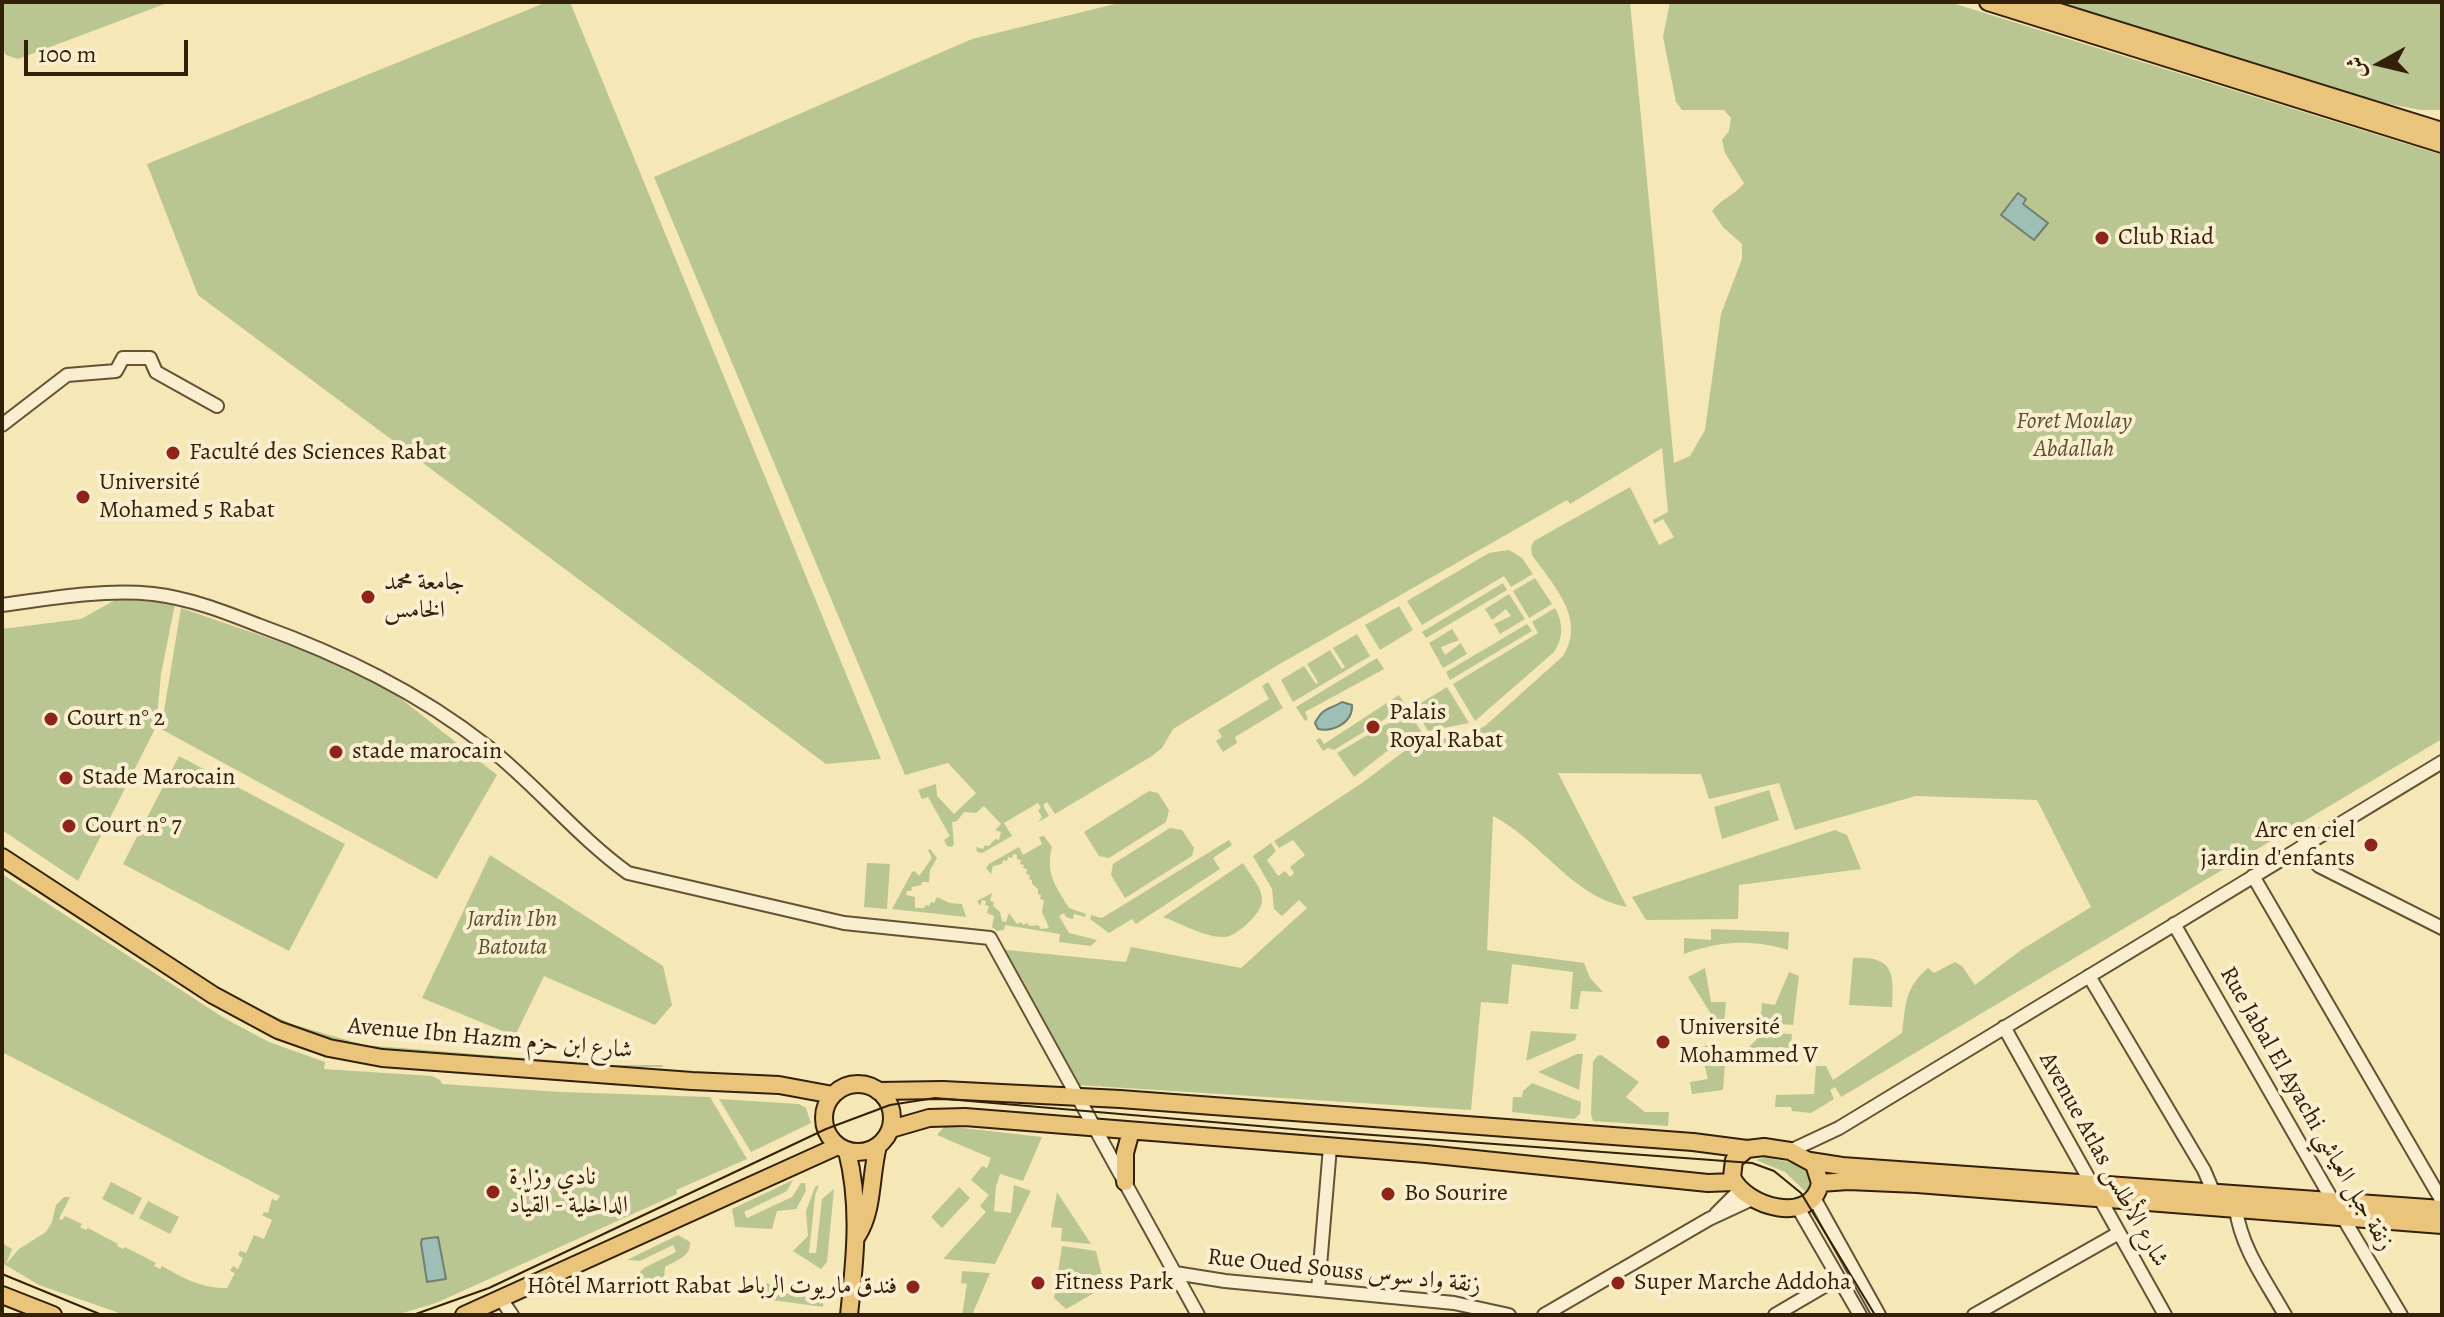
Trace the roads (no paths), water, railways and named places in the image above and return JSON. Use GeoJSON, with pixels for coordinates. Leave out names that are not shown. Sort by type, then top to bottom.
{"type":"FeatureCollection","features":[{"type":"Feature","properties":{"kind":"main road"},"geometry":{"type":"LineString","coordinates":[[1988,2],[2442,144]]}},
{"type":"Feature","properties":{"kind":"main road"},"geometry":{"type":"LineString","coordinates":[[2027,2],[2442,131]]}},
{"type":"Feature","properties":{"kind":"main road"},"geometry":{"type":"LineString","coordinates":[[2423,125],[2442,123]]}},
{"type":"Feature","properties":{"kind":"main road","name":"Avenue Ibn Hazm شارع ابن حزم"},"geometry":{"type":"LineString","coordinates":[[2,857],[213,995],[278,1030],[329,1048],[382,1058],[779,1085],[833,1095]]}},
{"type":"Feature","properties":{"kind":"main road"},"geometry":{"type":"LineString","coordinates":[[849,1315],[857,1236],[851,1171],[842,1148],[828,1135],[824,1122],[826,1108],[833,1095],[844,1087],[858,1084],[878,1091],[943,1090],[1078,1097],[1693,1142],[1747,1149],[1764,1147],[1842,1166],[2094,1191],[2217,1200],[2333,1200],[2442,1209]]}},
{"type":"Feature","properties":{"kind":"main road"},"geometry":{"type":"LineString","coordinates":[[878,1091],[890,1105],[891,1129]]}},
{"type":"Feature","properties":{"kind":"main road"},"geometry":{"type":"LineString","coordinates":[[857,1236],[868,1212],[878,1146],[891,1129],[920,1120],[951,1117],[1426,1154],[1701,1183],[1742,1190],[1768,1206],[1797,1206],[1817,1190],[1848,1181],[2094,1191]]}},
{"type":"Feature","properties":{"kind":"main road"},"geometry":{"type":"LineString","coordinates":[[1125,1182],[1125,1153],[1131,1131]]}},
{"type":"Feature","properties":{"kind":"main road"},"geometry":{"type":"LineString","coordinates":[[464,1315],[842,1148],[865,1152],[878,1146]]}},
{"type":"Feature","properties":{"kind":"main road"},"geometry":{"type":"LineString","coordinates":[[1742,1190],[1733,1163],[1737,1155],[1747,1149]]}},
{"type":"Feature","properties":{"kind":"main road"},"geometry":{"type":"LineString","coordinates":[[1802,1156],[1819,1173],[1817,1190]]}},
{"type":"Feature","properties":{"kind":"main road"},"geometry":{"type":"LineString","coordinates":[[2217,1200],[2236,1209],[2442,1225]]}},
{"type":"Feature","properties":{"kind":"main road"},"geometry":{"type":"LineString","coordinates":[[2,1295],[53,1315]]}},
{"type":"Feature","properties":{"kind":"street"},"geometry":{"type":"LineString","coordinates":[[2,425],[65,376],[116,371],[123,358],[150,358],[156,372],[217,406]]}},
{"type":"Feature","properties":{"kind":"street"},"geometry":{"type":"LineString","coordinates":[[2,605],[119,592],[156,594],[225,612],[332,653],[432,707],[488,748],[628,873],[844,923],[990,938],[1198,1315]]}},
{"type":"Feature","properties":{"kind":"street"},"geometry":{"type":"LineString","coordinates":[[1802,1156],[1839,1128],[2442,762]]}},
{"type":"Feature","properties":{"kind":"street"},"geometry":{"type":"LineString","coordinates":[[2302,846],[2319,866],[2442,928]]}},
{"type":"Feature","properties":{"kind":"street"},"geometry":{"type":"LineString","coordinates":[[2253,876],[2442,1201]]}},
{"type":"Feature","properties":{"kind":"street","name":"Rue Jabal El Ayachi زنقة جبل العياشي"},"geometry":{"type":"LineString","coordinates":[[2174,924],[2401,1315]]}},
{"type":"Feature","properties":{"kind":"street"},"geometry":{"type":"LineString","coordinates":[[2089,976],[2204,1170],[2217,1200]]}},
{"type":"Feature","properties":{"kind":"street","name":"Avenue Atlas شارع الأطلس"},"geometry":{"type":"LineString","coordinates":[[2004,1027],[2165,1315]]}},
{"type":"Feature","properties":{"kind":"street"},"geometry":{"type":"LineString","coordinates":[[1318,1290],[1330,1147]]}},
{"type":"Feature","properties":{"kind":"street"},"geometry":{"type":"LineString","coordinates":[[1544,1315],[1714,1217],[1742,1190]]}},
{"type":"Feature","properties":{"kind":"street"},"geometry":{"type":"LineString","coordinates":[[1817,1190],[1879,1315]]}},
{"type":"Feature","properties":{"kind":"street"},"geometry":{"type":"LineString","coordinates":[[1797,1206],[1860,1315]]}},
{"type":"Feature","properties":{"kind":"street"},"geometry":{"type":"LineString","coordinates":[[2236,1209],[2245,1245],[2285,1315]]}},
{"type":"Feature","properties":{"kind":"street"},"geometry":{"type":"LineString","coordinates":[[1974,1315],[2117,1234]]}},
{"type":"Feature","properties":{"kind":"street","name":"Rue Oued Souss زنقة واد سوس"},"geometry":{"type":"LineString","coordinates":[[1175,1273],[1196,1278],[1454,1303],[1509,1315]]}},
{"type":"Feature","properties":{"kind":"street"},"geometry":{"type":"LineString","coordinates":[[1775,1315],[1838,1278]]}},
{"type":"Feature","properties":{"kind":"street"},"geometry":{"type":"LineString","coordinates":[[501,1299],[512,1315]]}},
{"type":"Feature","properties":{"kind":"water"},"geometry":{"type":"Polygon","coordinates":[[[2018,193],[2026,199],[2023,204],[2048,223],[2034,240],[2001,215],[2018,193]]]}},
{"type":"Feature","properties":{"kind":"water"},"geometry":{"type":"Polygon","coordinates":[[[1342,702],[1352,705],[1346,721],[1336,727],[1318,729],[1315,723],[1321,714],[1342,702]]]}},
{"type":"Feature","properties":{"kind":"water"},"geometry":{"type":"Polygon","coordinates":[[[438,1237],[446,1279],[427,1282],[421,1243],[422,1239],[438,1237]]]}},
{"type":"Feature","properties":{"kind":"tram line"},"geometry":{"type":"LineString","coordinates":[[413,1315],[489,1288],[826,1129],[890,1105],[935,1098],[1305,1130],[1752,1163],[1774,1171],[1801,1193],[1875,1315]]}},
{"type":"Feature","properties":{"kind":"tram line"},"geometry":{"type":"LineString","coordinates":[[2,1274],[102,1315]]}},
{"type":"Feature","properties":{"kind":"place","name":"Club Riad"},"geometry":{"type":"Point","coordinates":[2102,238]}},
{"type":"Feature","properties":{"kind":"place","name":"Faculté des Sciences Rabat"},"geometry":{"type":"Point","coordinates":[173,453]}},
{"type":"Feature","properties":{"kind":"place","name":"Université Mohamed 5 Rabat"},"geometry":{"type":"Point","coordinates":[83,497]}},
{"type":"Feature","properties":{"kind":"place","name":"جامعة محمد الخامس"},"geometry":{"type":"Point","coordinates":[368,597]}},
{"type":"Feature","properties":{"kind":"place","name":"Court n° 2"},"geometry":{"type":"Point","coordinates":[51,719]}},
{"type":"Feature","properties":{"kind":"place","name":"Palais Royal Rabat"},"geometry":{"type":"Point","coordinates":[1373,727]}},
{"type":"Feature","properties":{"kind":"place","name":"stade marocain"},"geometry":{"type":"Point","coordinates":[336,752]}},
{"type":"Feature","properties":{"kind":"place","name":"Stade Marocain"},"geometry":{"type":"Point","coordinates":[66,778]}},
{"type":"Feature","properties":{"kind":"place","name":"Court n° 7"},"geometry":{"type":"Point","coordinates":[69,826]}},
{"type":"Feature","properties":{"kind":"place","name":"Arc en ciel jardin d'enfants"},"geometry":{"type":"Point","coordinates":[2371,845]}},
{"type":"Feature","properties":{"kind":"place","name":"Université Mohammed V"},"geometry":{"type":"Point","coordinates":[1663,1042]}},
{"type":"Feature","properties":{"kind":"place","name":"نادي وزارة الداخلية - القيّاد"},"geometry":{"type":"Point","coordinates":[493,1192]}},
{"type":"Feature","properties":{"kind":"place","name":"Bo Sourire"},"geometry":{"type":"Point","coordinates":[1388,1194]}},
{"type":"Feature","properties":{"kind":"place","name":"Fitness Park"},"geometry":{"type":"Point","coordinates":[1038,1283]}},
{"type":"Feature","properties":{"kind":"place","name":"Super Marche Addoha"},"geometry":{"type":"Point","coordinates":[1618,1283]}},
{"type":"Feature","properties":{"kind":"place","name":"Hôtel Marriott Rabat فندق ماريوت الرباط"},"geometry":{"type":"Point","coordinates":[913,1287]}},
{"type":"Feature","properties":{"kind":"park label","name":"Foret Moulay Abdallah"},"geometry":{"type":"Point","coordinates":[2074,436]}},
{"type":"Feature","properties":{"kind":"park label","name":"Jardin Ibn Batouta"},"geometry":{"type":"Point","coordinates":[512,934]}}]}
